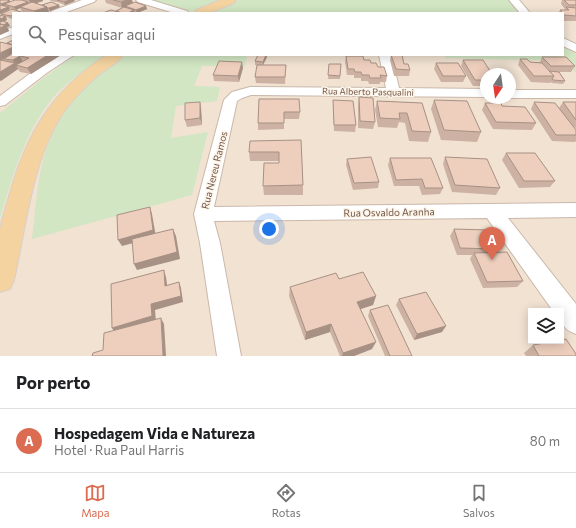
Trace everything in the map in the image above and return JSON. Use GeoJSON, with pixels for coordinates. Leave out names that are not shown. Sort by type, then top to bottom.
{"type":"FeatureCollection","features":[{"type":"Feature","properties":{"kind":"main road"},"geometry":{"type":"LineString","coordinates":[[202,12],[230,0]]}},
{"type":"Feature","properties":{"kind":"main road"},"geometry":{"type":"LineString","coordinates":[[0,280],[27,170],[44,130],[69,95],[87,77],[115,56]]}},
{"type":"Feature","properties":{"kind":"street"},"geometry":{"type":"LineString","coordinates":[[58,12],[91,0]]}},
{"type":"Feature","properties":{"kind":"street"},"geometry":{"type":"LineString","coordinates":[[141,0],[181,12]]}},
{"type":"Feature","properties":{"kind":"street"},"geometry":{"type":"LineString","coordinates":[[514,0],[524,12]]}},
{"type":"Feature","properties":{"kind":"street"},"geometry":{"type":"LineString","coordinates":[[158,12],[168,8]]}},
{"type":"Feature","properties":{"kind":"street"},"geometry":{"type":"LineString","coordinates":[[0,36],[12,30]]}},
{"type":"Feature","properties":{"kind":"street"},"geometry":{"type":"LineString","coordinates":[[564,42],[576,49]]}},
{"type":"Feature","properties":{"kind":"street"},"geometry":{"type":"LineString","coordinates":[[0,102],[44,70],[66,56]]}},
{"type":"Feature","properties":{"kind":"street"},"geometry":{"type":"LineString","coordinates":[[384,56],[394,93]]}},
{"type":"Feature","properties":{"kind":"street","name":"Rua Alberto Pasqualini"},"geometry":{"type":"LineString","coordinates":[[250,91],[480,93]]}},
{"type":"Feature","properties":{"kind":"street","name":"Rua Nereu Ramos"},"geometry":{"type":"LineString","coordinates":[[230,356],[210,243],[203,214],[232,100],[236,95],[250,91]]}},
{"type":"Feature","properties":{"kind":"street"},"geometry":{"type":"LineString","coordinates":[[516,94],[576,94]]}},
{"type":"Feature","properties":{"kind":"street"},"geometry":{"type":"LineString","coordinates":[[491,210],[576,323]]}},
{"type":"Feature","properties":{"kind":"street","name":"Rua Osvaldo Aranha"},"geometry":{"type":"LineString","coordinates":[[203,214],[576,210]]}},
{"type":"Feature","properties":{"kind":"shaded area"},"geometry":{"type":"Polygon","coordinates":[[[0,0],[576,0],[576,356],[0,356],[0,0]]]}},
{"type":"Feature","properties":{"kind":"green space"},"geometry":{"type":"Polygon","coordinates":[[[150,0],[222,0],[192,12],[150,0]]]}},
{"type":"Feature","properties":{"kind":"green space"},"geometry":{"type":"Polygon","coordinates":[[[239,0],[509,0],[517,12],[211,12],[239,0]]]}},
{"type":"Feature","properties":{"kind":"green space"},"geometry":{"type":"Polygon","coordinates":[[[564,47],[576,54],[576,73],[565,61],[445,58],[444,56],[564,56],[564,47]]]}},
{"type":"Feature","properties":{"kind":"green space"},"geometry":{"type":"Polygon","coordinates":[[[74,56],[105,56],[64,87],[42,112],[26,141],[20,156],[0,219],[0,113],[74,56]]]}},
{"type":"Feature","properties":{"kind":"green space"},"geometry":{"type":"Polygon","coordinates":[[[124,56],[247,56],[245,66],[202,66],[194,86],[220,87],[217,101],[176,106],[171,138],[208,132],[192,195],[32,239],[41,169],[46,150],[53,133],[71,103],[82,90],[109,66],[124,56]]]}},
{"type":"Feature","properties":{"kind":"building"},"geometry":{"type":"Polygon","coordinates":[[[0,0],[7,0],[10,1],[1,4],[0,0]]]}},
{"type":"Feature","properties":{"kind":"building"},"geometry":{"type":"Polygon","coordinates":[[[15,0],[28,2],[14,7],[4,4],[15,0]]]}},
{"type":"Feature","properties":{"kind":"building"},"geometry":{"type":"Polygon","coordinates":[[[57,0],[70,0],[64,2],[57,0]]]}},
{"type":"Feature","properties":{"kind":"building"},"geometry":{"type":"Polygon","coordinates":[[[113,0],[127,0],[121,2],[113,0]]]}},
{"type":"Feature","properties":{"kind":"building"},"geometry":{"type":"Polygon","coordinates":[[[564,0],[576,0],[576,5],[569,5],[564,0]]]}},
{"type":"Feature","properties":{"kind":"building"},"geometry":{"type":"Polygon","coordinates":[[[32,2],[47,7],[34,11],[20,7],[32,2]]]}},
{"type":"Feature","properties":{"kind":"building"},"geometry":{"type":"Polygon","coordinates":[[[51,2],[59,5],[47,8],[42,5],[51,2]]]}},
{"type":"Feature","properties":{"kind":"building"},"geometry":{"type":"Polygon","coordinates":[[[135,2],[146,6],[136,10],[125,6],[135,2]]]}},
{"type":"Feature","properties":{"kind":"building"},"geometry":{"type":"Polygon","coordinates":[[[0,5],[9,7],[0,10],[0,5]]]}},
{"type":"Feature","properties":{"kind":"building"},"geometry":{"type":"Polygon","coordinates":[[[124,7],[134,10],[130,12],[116,11],[124,7]]]}},
{"type":"Feature","properties":{"kind":"building"},"geometry":{"type":"Polygon","coordinates":[[[566,7],[576,8],[576,16],[564,15],[564,12],[560,10],[569,10],[566,7]]]}},
{"type":"Feature","properties":{"kind":"building"},"geometry":{"type":"Polygon","coordinates":[[[12,9],[21,12],[12,12],[11,16],[1,14],[12,9]]]}},
{"type":"Feature","properties":{"kind":"building"},"geometry":{"type":"Polygon","coordinates":[[[111,10],[118,12],[106,12],[111,10]]]}},
{"type":"Feature","properties":{"kind":"building"},"geometry":{"type":"Polygon","coordinates":[[[0,15],[6,17],[0,19],[0,15]]]}},
{"type":"Feature","properties":{"kind":"building"},"geometry":{"type":"Polygon","coordinates":[[[3,21],[8,23],[3,25],[0,24],[0,22],[3,21]]]}},
{"type":"Feature","properties":{"kind":"building"},"geometry":{"type":"Polygon","coordinates":[[[0,24],[6,25],[0,28],[0,24]]]}},
{"type":"Feature","properties":{"kind":"building"},"geometry":{"type":"Polygon","coordinates":[[[12,40],[12,45],[7,43],[12,40]]]}},
{"type":"Feature","properties":{"kind":"building"},"geometry":{"type":"Polygon","coordinates":[[[0,42],[12,45],[12,47],[0,53],[0,42]]]}},
{"type":"Feature","properties":{"kind":"building"},"geometry":{"type":"Polygon","coordinates":[[[12,54],[12,56],[20,56],[13,60],[4,59],[12,54]]]}},
{"type":"Feature","properties":{"kind":"building"},"geometry":{"type":"Polygon","coordinates":[[[20,56],[46,56],[27,68],[16,65],[29,58],[20,56]]]}},
{"type":"Feature","properties":{"kind":"building"},"geometry":{"type":"Polygon","coordinates":[[[258,56],[266,56],[263,62],[255,61],[258,56]]]}},
{"type":"Feature","properties":{"kind":"building"},"geometry":{"type":"Polygon","coordinates":[[[346,56],[363,56],[364,60],[370,60],[371,63],[376,63],[378,67],[384,67],[387,76],[380,75],[381,78],[370,78],[369,75],[362,75],[361,72],[355,72],[354,69],[348,69],[346,56]]]}},
{"type":"Feature","properties":{"kind":"building"},"geometry":{"type":"Polygon","coordinates":[[[391,56],[402,56],[404,64],[408,64],[410,70],[396,69],[391,56]]]}},
{"type":"Feature","properties":{"kind":"building"},"geometry":{"type":"Polygon","coordinates":[[[542,57],[566,57],[575,66],[551,66],[542,57]]]}},
{"type":"Feature","properties":{"kind":"building"},"geometry":{"type":"Polygon","coordinates":[[[520,59],[527,59],[530,62],[542,63],[554,76],[534,76],[520,59]]]}},
{"type":"Feature","properties":{"kind":"building"},"geometry":{"type":"Polygon","coordinates":[[[0,60],[15,63],[0,72],[0,60]]]}},
{"type":"Feature","properties":{"kind":"building"},"geometry":{"type":"Polygon","coordinates":[[[463,60],[483,60],[488,68],[480,68],[480,80],[475,80],[463,60]]]}},
{"type":"Feature","properties":{"kind":"building"},"geometry":{"type":"Polygon","coordinates":[[[219,61],[242,62],[238,76],[213,75],[219,61]]]}},
{"type":"Feature","properties":{"kind":"building"},"geometry":{"type":"Polygon","coordinates":[[[436,63],[458,63],[466,76],[443,76],[436,63]]]}},
{"type":"Feature","properties":{"kind":"building"},"geometry":{"type":"Polygon","coordinates":[[[329,64],[341,64],[340,76],[328,75],[329,64]]]}},
{"type":"Feature","properties":{"kind":"building"},"geometry":{"type":"Polygon","coordinates":[[[257,65],[286,65],[285,77],[255,77],[257,65]]]}},
{"type":"Feature","properties":{"kind":"building"},"geometry":{"type":"Polygon","coordinates":[[[549,71],[559,72],[565,81],[553,80],[552,79],[554,76],[549,71]]]}},
{"type":"Feature","properties":{"kind":"building"},"geometry":{"type":"Polygon","coordinates":[[[359,97],[373,98],[375,122],[360,121],[359,97]]]}},
{"type":"Feature","properties":{"kind":"building"},"geometry":{"type":"Polygon","coordinates":[[[259,99],[299,99],[300,112],[284,112],[284,123],[258,123],[259,99]]]}},
{"type":"Feature","properties":{"kind":"building"},"geometry":{"type":"Polygon","coordinates":[[[333,100],[353,101],[356,125],[334,125],[333,100]]]}},
{"type":"Feature","properties":{"kind":"building"},"geometry":{"type":"Polygon","coordinates":[[[434,100],[467,101],[481,132],[444,130],[434,100]]]}},
{"type":"Feature","properties":{"kind":"building"},"geometry":{"type":"Polygon","coordinates":[[[377,101],[422,103],[431,132],[412,131],[407,113],[399,113],[400,119],[380,118],[377,101]]]}},
{"type":"Feature","properties":{"kind":"building"},"geometry":{"type":"Polygon","coordinates":[[[200,102],[200,118],[185,120],[185,103],[200,102]]]}},
{"type":"Feature","properties":{"kind":"building"},"geometry":{"type":"Polygon","coordinates":[[[534,102],[555,103],[576,130],[576,135],[556,135],[534,102]]]}},
{"type":"Feature","properties":{"kind":"building"},"geometry":{"type":"Polygon","coordinates":[[[563,102],[576,102],[576,120],[563,102]]]}},
{"type":"Feature","properties":{"kind":"building"},"geometry":{"type":"Polygon","coordinates":[[[486,104],[525,107],[536,123],[496,122],[486,104]]]}},
{"type":"Feature","properties":{"kind":"building"},"geometry":{"type":"Polygon","coordinates":[[[301,140],[303,185],[263,186],[264,163],[279,163],[279,152],[249,152],[250,141],[301,140]]]}},
{"type":"Feature","properties":{"kind":"building"},"geometry":{"type":"Polygon","coordinates":[[[506,153],[535,153],[555,181],[524,181],[506,153]]]}},
{"type":"Feature","properties":{"kind":"building"},"geometry":{"type":"Polygon","coordinates":[[[371,157],[379,182],[354,183],[347,159],[371,157]]]}},
{"type":"Feature","properties":{"kind":"building"},"geometry":{"type":"Polygon","coordinates":[[[445,157],[487,159],[500,188],[455,185],[445,157]]]}},
{"type":"Feature","properties":{"kind":"building"},"geometry":{"type":"Polygon","coordinates":[[[390,158],[431,158],[443,188],[425,188],[422,179],[396,180],[390,158]]]}},
{"type":"Feature","properties":{"kind":"building"},"geometry":{"type":"Polygon","coordinates":[[[150,207],[153,230],[118,240],[117,215],[150,207]]]}},
{"type":"Feature","properties":{"kind":"building"},"geometry":{"type":"Polygon","coordinates":[[[173,229],[177,252],[134,264],[132,239],[173,229]]]}},
{"type":"Feature","properties":{"kind":"building"},"geometry":{"type":"Polygon","coordinates":[[[454,229],[488,230],[496,249],[460,248],[454,229]]]}},
{"type":"Feature","properties":{"kind":"building"},"geometry":{"type":"Polygon","coordinates":[[[507,252],[523,281],[487,282],[474,253],[507,252]]]}},
{"type":"Feature","properties":{"kind":"building"},"geometry":{"type":"Polygon","coordinates":[[[164,270],[165,286],[179,282],[181,296],[151,304],[152,316],[112,328],[111,284],[164,270]]]}},
{"type":"Feature","properties":{"kind":"building"},"geometry":{"type":"Polygon","coordinates":[[[363,272],[376,296],[357,302],[376,342],[343,353],[331,324],[306,332],[290,287],[336,273],[339,279],[363,272]]]}},
{"type":"Feature","properties":{"kind":"building"},"geometry":{"type":"Polygon","coordinates":[[[426,292],[446,326],[417,334],[399,299],[426,292]]]}},
{"type":"Feature","properties":{"kind":"building"},"geometry":{"type":"Polygon","coordinates":[[[388,305],[412,356],[390,356],[370,310],[388,305]]]}},
{"type":"Feature","properties":{"kind":"building"},"geometry":{"type":"Polygon","coordinates":[[[161,318],[163,356],[92,356],[93,353],[103,350],[104,333],[161,318]]]}},
{"type":"Feature","properties":{"kind":"building"},"geometry":{"type":"Polygon","coordinates":[[[564,339],[566,339],[576,356],[539,356],[533,345],[564,344],[564,339]]]}},
{"type":"Feature","properties":{"kind":"place","name":"Hospedagem Vida e Natureza"},"geometry":{"type":"Point","coordinates":[492,260]}}]}
